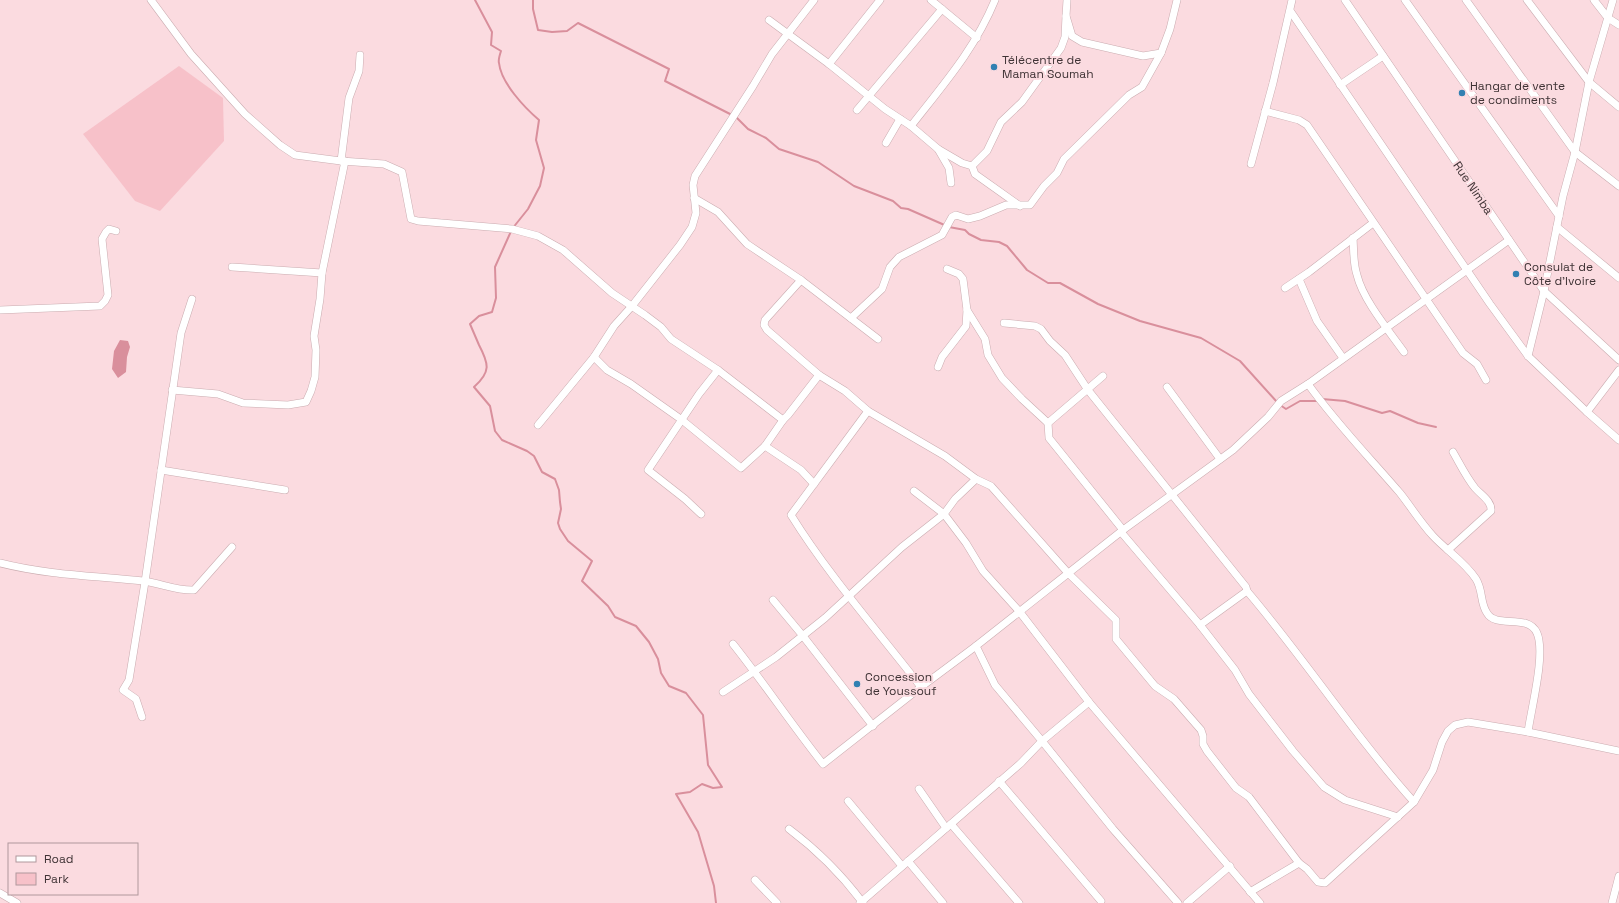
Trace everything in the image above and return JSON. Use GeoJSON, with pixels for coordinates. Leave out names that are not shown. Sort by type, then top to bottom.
{"type":"FeatureCollection","features":[{"type":"Feature","properties":{"kind":"street"},"geometry":{"type":"LineString","coordinates":[[151,0],[192,54],[245,114],[280,145],[295,155],[384,164],[402,172],[411,219],[418,221],[512,229],[538,236],[562,250],[612,293],[661,327],[671,339],[718,370],[783,420]]}},
{"type":"Feature","properties":{"kind":"street"},"geometry":{"type":"LineString","coordinates":[[538,425],[594,358],[614,326],[632,306],[680,245],[692,227],[696,213],[693,185],[695,176],[772,54],[814,0]]}},
{"type":"Feature","properties":{"kind":"street"},"geometry":{"type":"LineString","coordinates":[[829,64],[880,0]]}},
{"type":"Feature","properties":{"kind":"street"},"geometry":{"type":"LineString","coordinates":[[931,0],[977,38]]}},
{"type":"Feature","properties":{"kind":"street"},"geometry":{"type":"LineString","coordinates":[[911,126],[957,67],[977,38],[986,23],[995,0]]}},
{"type":"Feature","properties":{"kind":"street"},"geometry":{"type":"LineString","coordinates":[[972,166],[987,151],[1001,122],[1022,102],[1061,48],[1065,38],[1067,0]]}},
{"type":"Feature","properties":{"kind":"street"},"geometry":{"type":"LineString","coordinates":[[851,318],[882,289],[890,267],[899,257],[942,235],[952,217],[956,215],[968,219],[980,216],[1006,205],[1030,205],[1044,186],[1057,173],[1064,159],[1129,95],[1142,87],[1161,52],[1170,29],[1177,0]]}},
{"type":"Feature","properties":{"kind":"street"},"geometry":{"type":"LineString","coordinates":[[1251,164],[1292,0]]}},
{"type":"Feature","properties":{"kind":"street","name":"Rue Nimba"},"geometry":{"type":"LineString","coordinates":[[1346,0],[1544,291],[1619,360]]}},
{"type":"Feature","properties":{"kind":"street"},"geometry":{"type":"LineString","coordinates":[[1405,0],[1559,216]]}},
{"type":"Feature","properties":{"kind":"street"},"geometry":{"type":"LineString","coordinates":[[1466,0],[1575,152],[1619,186]]}},
{"type":"Feature","properties":{"kind":"street"},"geometry":{"type":"LineString","coordinates":[[1594,0],[1608,18],[1619,25]]}},
{"type":"Feature","properties":{"kind":"street"},"geometry":{"type":"LineString","coordinates":[[1528,356],[1544,291],[1559,216],[1575,152],[1589,82],[1613,0]]}},
{"type":"Feature","properties":{"kind":"street"},"geometry":{"type":"LineString","coordinates":[[1530,2],[1589,82],[1619,108]]}},
{"type":"Feature","properties":{"kind":"street"},"geometry":{"type":"LineString","coordinates":[[858,110],[942,9]]}},
{"type":"Feature","properties":{"kind":"street"},"geometry":{"type":"LineString","coordinates":[[1290,12],[1528,356],[1619,440]]}},
{"type":"Feature","properties":{"kind":"street"},"geometry":{"type":"LineString","coordinates":[[1066,16],[1072,36],[1082,42],[1143,56],[1161,52]]}},
{"type":"Feature","properties":{"kind":"street"},"geometry":{"type":"LineString","coordinates":[[769,20],[829,64],[869,97],[900,120],[911,126],[938,149],[962,163],[972,166]]}},
{"type":"Feature","properties":{"kind":"street"},"geometry":{"type":"LineString","coordinates":[[172,390],[218,394],[243,403],[288,405],[306,402],[311,392],[315,376],[316,350],[314,336],[320,299],[322,273],[343,161],[349,98],[359,71],[360,55]]}},
{"type":"Feature","properties":{"kind":"street"},"geometry":{"type":"LineString","coordinates":[[1340,85],[1383,56]]}},
{"type":"Feature","properties":{"kind":"street"},"geometry":{"type":"LineString","coordinates":[[1265,111],[1299,120],[1307,125],[1425,299],[1463,353],[1476,364],[1486,380]]}},
{"type":"Feature","properties":{"kind":"street"},"geometry":{"type":"LineString","coordinates":[[886,143],[900,120]]}},
{"type":"Feature","properties":{"kind":"street"},"geometry":{"type":"LineString","coordinates":[[938,149],[949,168],[951,183]]}},
{"type":"Feature","properties":{"kind":"street"},"geometry":{"type":"LineString","coordinates":[[972,166],[975,174],[1020,206]]}},
{"type":"Feature","properties":{"kind":"street"},"geometry":{"type":"LineString","coordinates":[[694,198],[718,212],[747,244],[801,280],[878,339]]}},
{"type":"Feature","properties":{"kind":"street"},"geometry":{"type":"LineString","coordinates":[[1285,288],[1373,223]]}},
{"type":"Feature","properties":{"kind":"street"},"geometry":{"type":"LineString","coordinates":[[1557,227],[1619,278]]}},
{"type":"Feature","properties":{"kind":"street"},"geometry":{"type":"LineString","coordinates":[[0,310],[100,306],[108,295],[102,239],[109,229],[116,231]]}},
{"type":"Feature","properties":{"kind":"street"},"geometry":{"type":"LineString","coordinates":[[1353,238],[1354,263],[1357,277],[1366,297],[1404,352]]}},
{"type":"Feature","properties":{"kind":"street"},"geometry":{"type":"LineString","coordinates":[[733,644],[755,671],[796,730],[823,764],[1122,531],[1232,450],[1268,417],[1278,404],[1509,240]]}},
{"type":"Feature","properties":{"kind":"street"},"geometry":{"type":"LineString","coordinates":[[232,267],[322,273]]}},
{"type":"Feature","properties":{"kind":"street"},"geometry":{"type":"LineString","coordinates":[[938,367],[942,357],[966,326],[967,310],[963,279],[959,274],[947,269]]}},
{"type":"Feature","properties":{"kind":"street"},"geometry":{"type":"LineString","coordinates":[[1299,278],[1317,321],[1343,358]]}},
{"type":"Feature","properties":{"kind":"street"},"geometry":{"type":"LineString","coordinates":[[801,280],[765,320],[764,326],[767,330],[819,375],[845,391],[868,411],[945,456],[976,479],[991,486],[1068,574],[1116,620],[1116,639],[1155,686],[1174,699],[1200,730],[1203,736],[1203,744],[1207,751],[1236,788],[1249,797],[1299,863],[1307,869],[1318,882],[1325,883],[1414,802],[1433,770],[1442,742],[1448,731],[1456,725],[1468,722],[1528,732],[1619,751]]}},
{"type":"Feature","properties":{"kind":"street"},"geometry":{"type":"LineString","coordinates":[[142,717],[136,700],[123,690],[129,680],[145,582],[180,333],[192,299]]}},
{"type":"Feature","properties":{"kind":"street"},"geometry":{"type":"LineString","coordinates":[[967,310],[985,339],[988,354],[1002,378],[1022,400],[1048,422],[1049,438],[1122,531],[1200,625],[1235,670],[1249,694],[1293,751],[1324,787],[1345,800],[1398,817]]}},
{"type":"Feature","properties":{"kind":"street"},"geometry":{"type":"LineString","coordinates":[[1004,323],[1035,326],[1041,329],[1050,341],[1065,355],[1088,390],[1282,632],[1366,747],[1414,802]]}},
{"type":"Feature","properties":{"kind":"street"},"geometry":{"type":"LineString","coordinates":[[594,358],[607,370],[631,384],[682,420],[741,468],[765,446],[783,420],[819,375]]}},
{"type":"Feature","properties":{"kind":"street"},"geometry":{"type":"LineString","coordinates":[[701,514],[685,499],[648,470],[718,370]]}},
{"type":"Feature","properties":{"kind":"street"},"geometry":{"type":"LineString","coordinates":[[1587,412],[1619,370]]}},
{"type":"Feature","properties":{"kind":"street"},"geometry":{"type":"LineString","coordinates":[[1048,422],[1103,376]]}},
{"type":"Feature","properties":{"kind":"street"},"geometry":{"type":"LineString","coordinates":[[1308,384],[1319,400],[1400,494],[1433,536],[1470,571],[1477,580],[1481,589],[1487,614],[1493,619],[1526,623],[1532,626],[1538,633],[1540,662],[1528,732]]}},
{"type":"Feature","properties":{"kind":"street"},"geometry":{"type":"LineString","coordinates":[[1167,387],[1220,459]]}},
{"type":"Feature","properties":{"kind":"street"},"geometry":{"type":"LineString","coordinates":[[868,411],[791,515],[812,548],[921,687]]}},
{"type":"Feature","properties":{"kind":"street"},"geometry":{"type":"LineString","coordinates":[[765,446],[801,470],[814,484]]}},
{"type":"Feature","properties":{"kind":"street"},"geometry":{"type":"LineString","coordinates":[[1448,550],[1491,511],[1489,502],[1475,488],[1453,452]]}},
{"type":"Feature","properties":{"kind":"street"},"geometry":{"type":"LineString","coordinates":[[161,470],[285,490]]}},
{"type":"Feature","properties":{"kind":"street"},"geometry":{"type":"LineString","coordinates":[[723,692],[776,657],[803,636],[850,596],[902,547],[944,514],[955,499],[976,479]]}},
{"type":"Feature","properties":{"kind":"street"},"geometry":{"type":"LineString","coordinates":[[914,491],[944,514],[976,557],[983,571],[1019,611],[1089,702],[1260,903]]}},
{"type":"Feature","properties":{"kind":"street"},"geometry":{"type":"LineString","coordinates":[[0,563],[23,569],[145,582],[186,591],[194,590],[232,547]]}},
{"type":"Feature","properties":{"kind":"street"},"geometry":{"type":"LineString","coordinates":[[1200,625],[1247,590]]}},
{"type":"Feature","properties":{"kind":"street"},"geometry":{"type":"LineString","coordinates":[[773,600],[873,726]]}},
{"type":"Feature","properties":{"kind":"street"},"geometry":{"type":"LineString","coordinates":[[976,646],[995,685],[1113,829],[1178,903]]}},
{"type":"Feature","properties":{"kind":"street"},"geometry":{"type":"LineString","coordinates":[[789,830],[811,845],[843,879],[862,903],[1021,763],[1042,742],[1089,702]]}},
{"type":"Feature","properties":{"kind":"street"},"geometry":{"type":"LineString","coordinates":[[999,781],[1101,902]]}},
{"type":"Feature","properties":{"kind":"street"},"geometry":{"type":"LineString","coordinates":[[918,789],[949,826],[1019,903]]}},
{"type":"Feature","properties":{"kind":"street"},"geometry":{"type":"LineString","coordinates":[[848,801],[905,864],[943,903]]}},
{"type":"Feature","properties":{"kind":"street"},"geometry":{"type":"LineString","coordinates":[[1250,892],[1299,863]]}},
{"type":"Feature","properties":{"kind":"street"},"geometry":{"type":"LineString","coordinates":[[1187,903],[1230,866]]}},
{"type":"Feature","properties":{"kind":"street"},"geometry":{"type":"LineString","coordinates":[[1612,903],[1619,876]]}},
{"type":"Feature","properties":{"kind":"street"},"geometry":{"type":"LineString","coordinates":[[755,880],[777,903]]}},
{"type":"Feature","properties":{"kind":"street"},"geometry":{"type":"LineString","coordinates":[[0,893],[17,903]]}},
{"type":"Feature","properties":{"kind":"green space"},"geometry":{"type":"Polygon","coordinates":[[[179,66],[223,98],[224,141],[160,211],[135,201],[83,134],[179,66]]]}},
{"type":"Feature","properties":{"kind":"shaded area"},"geometry":{"type":"Polygon","coordinates":[[[120,340],[128,341],[130,347],[127,357],[126,372],[118,378],[112,369],[114,351],[120,340]]]}},
{"type":"Feature","properties":{"kind":"waterway"},"geometry":{"type":"LineString","coordinates":[[475,0],[492,32],[491,45],[501,51],[499,62],[504,79],[514,94],[539,120],[536,140],[544,168],[540,186],[528,209],[512,229],[495,267],[496,298],[492,312],[479,316],[470,324],[485,357],[487,368],[480,382],[474,387],[490,406],[495,431],[502,440],[527,451],[534,456],[542,472],[555,479],[559,490],[561,509],[558,523],[560,529],[568,541],[592,561],[582,581],[608,606],[615,617],[636,626],[649,642],[658,659],[661,673],[669,686],[686,693],[703,715],[708,765],[722,787],[713,788],[702,784],[690,792],[676,794],[698,832],[714,886],[716,903]]}},
{"type":"Feature","properties":{"kind":"waterway"},"geometry":{"type":"LineString","coordinates":[[533,0],[533,9],[538,30],[552,32],[567,31],[578,23],[669,69],[665,81],[732,115]]}},
{"type":"Feature","properties":{"kind":"waterway"},"geometry":{"type":"LineString","coordinates":[[736,117],[748,129],[766,138],[779,149],[818,162],[854,186],[893,201],[901,208],[908,209],[949,227],[965,230],[969,234],[981,240],[999,242],[1007,246],[1027,270],[1048,283],[1060,283],[1098,304],[1140,321],[1201,338],[1240,361],[1277,402]]}},
{"type":"Feature","properties":{"kind":"waterway"},"geometry":{"type":"LineString","coordinates":[[1322,399],[1345,401],[1382,413],[1390,411],[1418,423],[1436,427]]}},
{"type":"Feature","properties":{"kind":"waterway"},"geometry":{"type":"LineString","coordinates":[[1280,405],[1286,409],[1300,401],[1318,401]]}},
{"type":"Feature","properties":{"kind":"place","name":"Télécentre de Maman Soumah"},"geometry":{"type":"Point","coordinates":[994,67]}},
{"type":"Feature","properties":{"kind":"place","name":"Hangar de vente de condiments"},"geometry":{"type":"Point","coordinates":[1462,93]}},
{"type":"Feature","properties":{"kind":"place","name":"Consulat de Côte d'Ivoire"},"geometry":{"type":"Point","coordinates":[1516,274]}},
{"type":"Feature","properties":{"kind":"place","name":"Concession de Youssouf"},"geometry":{"type":"Point","coordinates":[857,684]}}]}
